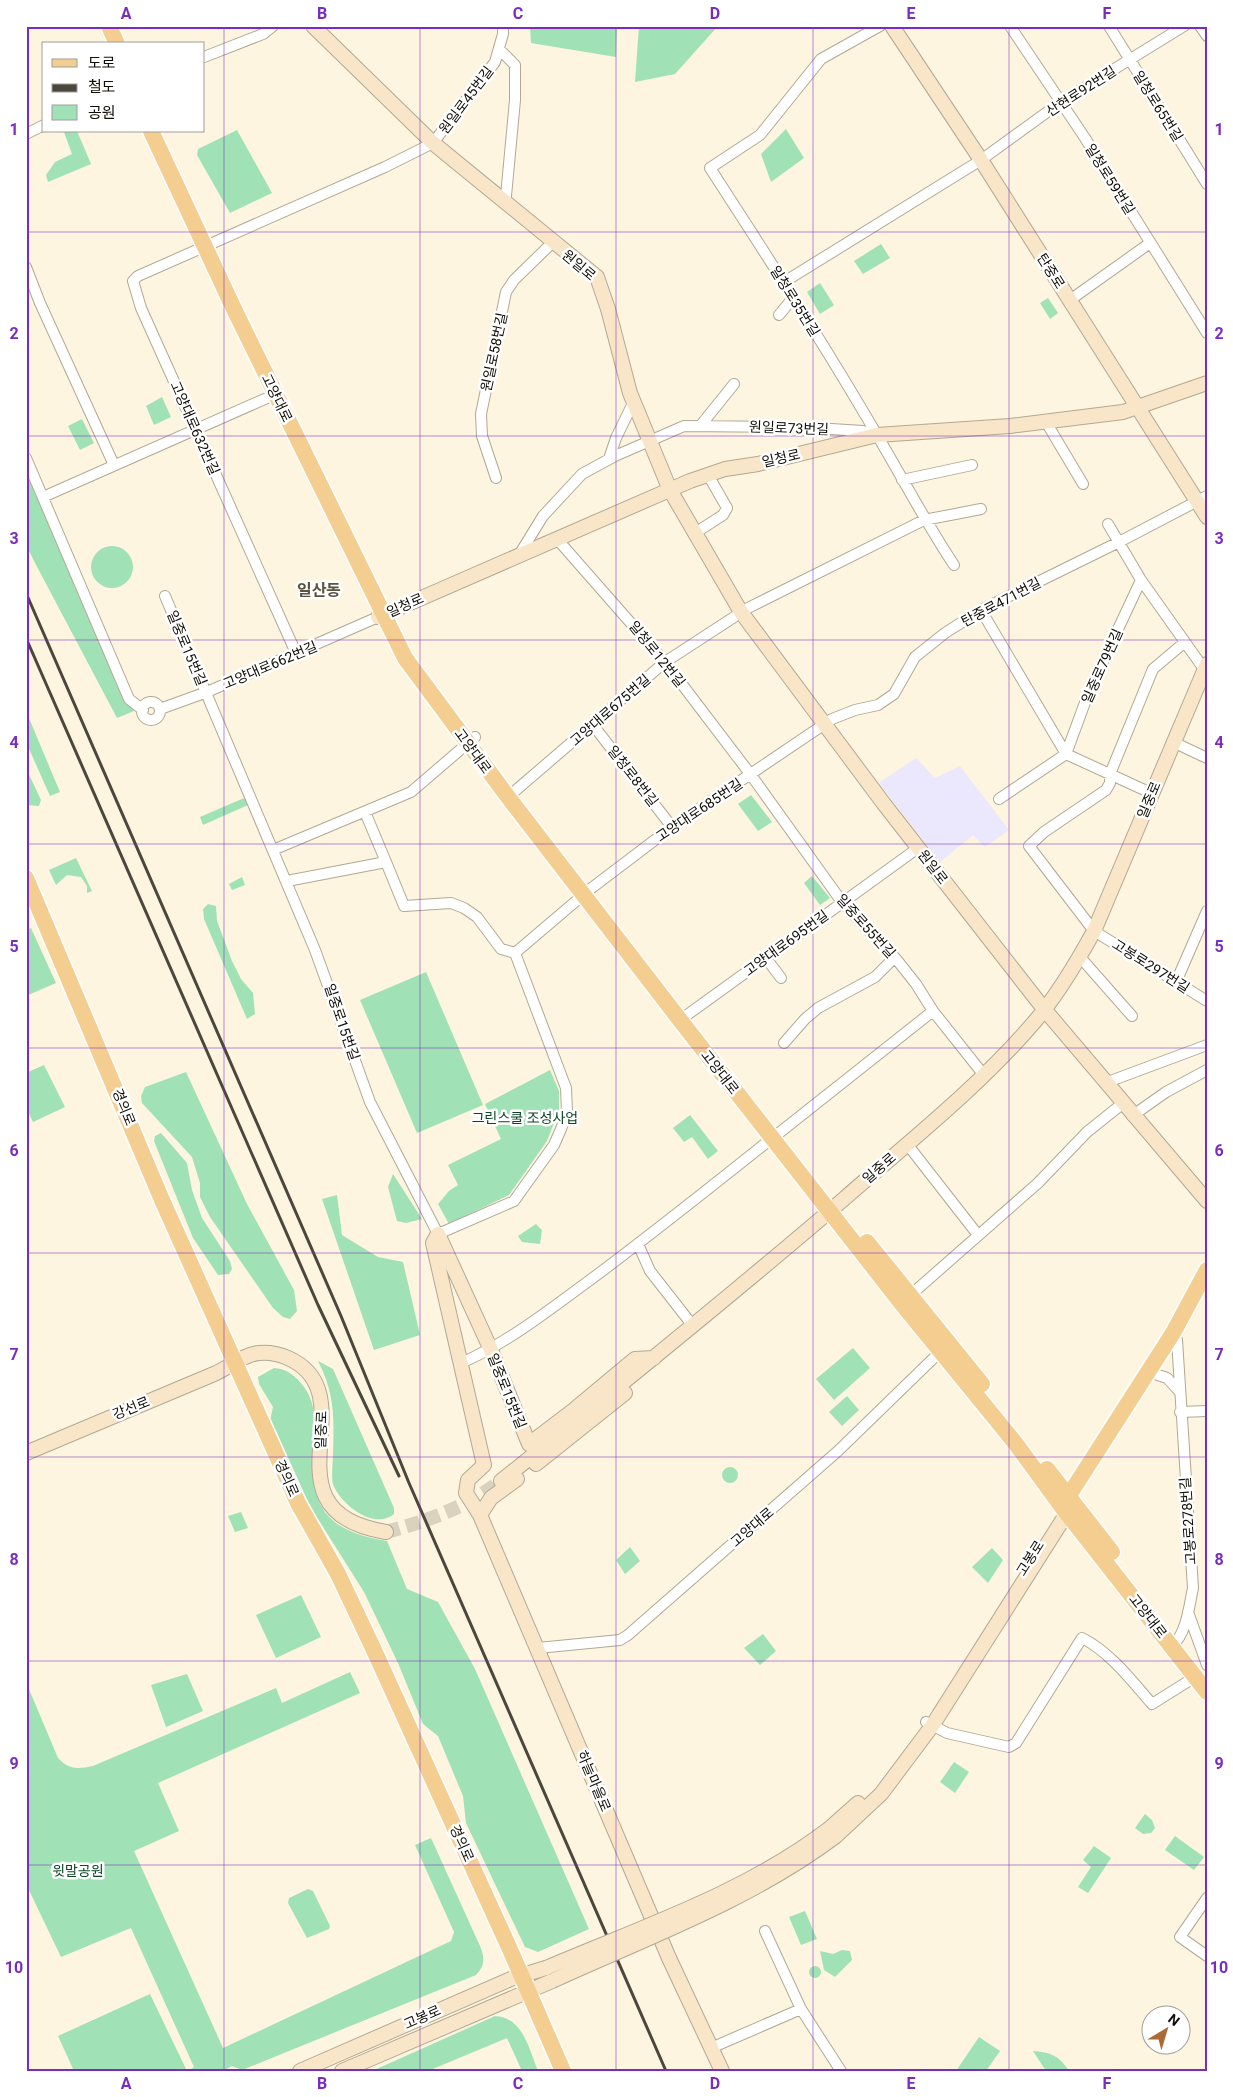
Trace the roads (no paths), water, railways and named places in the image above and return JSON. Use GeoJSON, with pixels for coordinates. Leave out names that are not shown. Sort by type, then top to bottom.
{"type":"FeatureCollection","features":[{"type":"Feature","properties":{"kind":"main road"},"geometry":{"type":"LineString","coordinates":[[102,26],[109,42]]}},
{"type":"Feature","properties":{"kind":"main road"},"geometry":{"type":"LineString","coordinates":[[109,26],[116,42]]}},
{"type":"Feature","properties":{"kind":"main road","name":"고양대로"},"geometry":{"type":"LineString","coordinates":[[152,132],[208,245],[384,615]]}},
{"type":"Feature","properties":{"kind":"main road","name":"고양대로"},"geometry":{"type":"LineString","coordinates":[[158,132],[276,394],[384,615],[583,895],[684,1017],[906,1299],[1057,1483],[1068,1504],[1175,1643],[1203,1673],[1207,1692]]}},
{"type":"Feature","properties":{"kind":"main road","name":"경의로"},"geometry":{"type":"LineString","coordinates":[[26,878],[231,1366]]}},
{"type":"Feature","properties":{"kind":"main road","name":"경의로"},"geometry":{"type":"LineString","coordinates":[[26,894],[291,1506],[331,1579],[517,1977],[551,2071]]}},
{"type":"Feature","properties":{"kind":"main road","name":"고양대로"},"geometry":{"type":"LineString","coordinates":[[684,1017],[773,1138],[833,1208]]}},
{"type":"Feature","properties":{"kind":"main road","name":"고봉로"},"geometry":{"type":"LineString","coordinates":[[1068,1504],[1173,1332],[1207,1270]]}},
{"type":"Feature","properties":{"kind":"main road","name":"고봉로"},"geometry":{"type":"LineString","coordinates":[[1068,1504],[1155,1374],[1207,1290]]}},
{"type":"Feature","properties":{"kind":"main road","name":"경의로"},"geometry":{"type":"LineString","coordinates":[[523,1993],[562,2071]]}},
{"type":"Feature","properties":{"kind":"street"},"geometry":{"type":"LineString","coordinates":[[205,57],[263,34],[273,26]]}},
{"type":"Feature","properties":{"kind":"street","name":"원일로"},"geometry":{"type":"LineString","coordinates":[[313,26],[433,143],[592,273],[599,282],[633,403],[670,490],[741,612],[918,848],[1044,1010],[1132,1116],[1207,1201]]}},
{"type":"Feature","properties":{"kind":"street","name":"원일로45번길"},"geometry":{"type":"LineString","coordinates":[[433,143],[495,62],[503,26]]}},
{"type":"Feature","properties":{"kind":"street","name":"일청로35번길"},"geometry":{"type":"LineString","coordinates":[[880,26],[820,59],[760,135],[710,168],[784,282],[877,435],[924,520],[954,565]]}},
{"type":"Feature","properties":{"kind":"street","name":"탄중로"},"geometry":{"type":"LineString","coordinates":[[892,26],[981,160],[1139,407],[1202,498],[1207,517]]}},
{"type":"Feature","properties":{"kind":"street","name":"일청로59번길"},"geometry":{"type":"LineString","coordinates":[[1010,26],[1061,102],[1207,333]]}},
{"type":"Feature","properties":{"kind":"street","name":"일청로65번길"},"geometry":{"type":"LineString","coordinates":[[1109,26],[1207,184]]}},
{"type":"Feature","properties":{"kind":"street","name":"산현로92번길"},"geometry":{"type":"LineString","coordinates":[[784,282],[981,160],[1061,102],[1184,26]]}},
{"type":"Feature","properties":{"kind":"street"},"geometry":{"type":"LineString","coordinates":[[1200,26],[1207,36]]}},
{"type":"Feature","properties":{"kind":"street"},"geometry":{"type":"LineString","coordinates":[[499,50],[515,65],[515,100],[504,201]]}},
{"type":"Feature","properties":{"kind":"street"},"geometry":{"type":"LineString","coordinates":[[26,134],[42,126]]}},
{"type":"Feature","properties":{"kind":"street"},"geometry":{"type":"LineString","coordinates":[[208,245],[433,143]]}},
{"type":"Feature","properties":{"kind":"street","name":"원일로58번길"},"geometry":{"type":"LineString","coordinates":[[496,478],[482,436],[481,414],[506,292],[514,280],[552,242]]}},
{"type":"Feature","properties":{"kind":"street"},"geometry":{"type":"LineString","coordinates":[[1070,300],[1150,243]]}},
{"type":"Feature","properties":{"kind":"street","name":"고양대로632번길"},"geometry":{"type":"LineString","coordinates":[[208,245],[138,276],[132,284],[296,654]]}},
{"type":"Feature","properties":{"kind":"street"},"geometry":{"type":"LineString","coordinates":[[26,267],[40,303],[114,466]]}},
{"type":"Feature","properties":{"kind":"street"},"geometry":{"type":"LineString","coordinates":[[779,315],[793,298]]}},
{"type":"Feature","properties":{"kind":"street","name":"일청로"},"geometry":{"type":"LineString","coordinates":[[384,615],[708,475],[877,435],[1046,422],[1123,412],[1207,383]]}},
{"type":"Feature","properties":{"kind":"street"},"geometry":{"type":"LineString","coordinates":[[701,425],[734,384]]}},
{"type":"Feature","properties":{"kind":"street"},"geometry":{"type":"LineString","coordinates":[[26,458],[43,497],[276,394]]}},
{"type":"Feature","properties":{"kind":"street"},"geometry":{"type":"LineString","coordinates":[[610,459],[616,438],[633,403]]}},
{"type":"Feature","properties":{"kind":"street"},"geometry":{"type":"LineString","coordinates":[[1046,422],[1083,484]]}},
{"type":"Feature","properties":{"kind":"street","name":"원일로73번길"},"geometry":{"type":"LineString","coordinates":[[520,555],[543,516],[582,474],[610,459],[684,426],[799,427],[863,431],[877,435]]}},
{"type":"Feature","properties":{"kind":"street"},"geometry":{"type":"LineString","coordinates":[[902,480],[972,465]]}},
{"type":"Feature","properties":{"kind":"street"},"geometry":{"type":"LineString","coordinates":[[695,533],[723,515],[727,508],[708,475]]}},
{"type":"Feature","properties":{"kind":"street","name":"고양대로662번길"},"geometry":{"type":"LineString","coordinates":[[43,497],[129,699],[143,710],[145,705],[150,702],[156,704],[160,709],[206,692],[384,615]]}},
{"type":"Feature","properties":{"kind":"street","name":"탄중로471번길"},"geometry":{"type":"LineString","coordinates":[[824,724],[855,710],[878,704],[894,694],[916,658],[944,633],[981,610],[1119,542],[1202,498]]}},
{"type":"Feature","properties":{"kind":"street"},"geometry":{"type":"LineString","coordinates":[[741,612],[924,520],[981,509]]}},
{"type":"Feature","properties":{"kind":"street","name":"일중로"},"geometry":{"type":"LineString","coordinates":[[500,1481],[655,1358],[908,1144],[983,1074],[1044,1010],[1080,957],[1094,931],[1206,667],[1185,642],[1141,580],[1108,524]]}},
{"type":"Feature","properties":{"kind":"street","name":"일청로12번길"},"geometry":{"type":"LineString","coordinates":[[557,539],[665,662],[752,775]]}},
{"type":"Feature","properties":{"kind":"street","name":"일중로79번길"},"geometry":{"type":"LineString","coordinates":[[1066,754],[1090,689],[1141,580]]}},
{"type":"Feature","properties":{"kind":"street","name":"일중로15번길"},"geometry":{"type":"LineString","coordinates":[[165,596],[287,881],[333,995],[370,1102],[438,1234],[491,1350],[529,1444],[575,1410],[635,1359],[655,1358]]}},
{"type":"Feature","properties":{"kind":"street"},"geometry":{"type":"LineString","coordinates":[[981,610],[1066,754],[1151,794]]}},
{"type":"Feature","properties":{"kind":"street","name":"고양대로675번길"},"geometry":{"type":"LineString","coordinates":[[512,794],[665,662],[741,612]]}},
{"type":"Feature","properties":{"kind":"street"},"geometry":{"type":"LineString","coordinates":[[1094,931],[1029,846],[1044,832],[1106,790],[1110,783],[1110,774],[1153,669],[1185,642]]}},
{"type":"Feature","properties":{"kind":"street","name":"일청로8번길"},"geometry":{"type":"LineString","coordinates":[[593,724],[672,827]]}},
{"type":"Feature","properties":{"kind":"street","name":"고양대로685번길"},"geometry":{"type":"LineString","coordinates":[[583,895],[672,827],[752,775],[824,724]]}},
{"type":"Feature","properties":{"kind":"street"},"geometry":{"type":"LineString","coordinates":[[273,850],[411,792],[472,740]]}},
{"type":"Feature","properties":{"kind":"street"},"geometry":{"type":"LineString","coordinates":[[1173,742],[1207,758]]}},
{"type":"Feature","properties":{"kind":"street"},"geometry":{"type":"LineString","coordinates":[[999,800],[1066,754]]}},
{"type":"Feature","properties":{"kind":"street","name":"일중로55번길"},"geometry":{"type":"LineString","coordinates":[[752,775],[842,902],[916,984],[933,1011],[983,1074]]}},
{"type":"Feature","properties":{"kind":"street"},"geometry":{"type":"LineString","coordinates":[[365,812],[404,906],[451,903],[464,908],[477,917],[501,949],[515,954],[566,1088],[567,1112],[554,1145],[514,1201],[438,1234],[433,1243],[461,1363],[491,1350],[519,1332],[638,1244],[933,1011]]}},
{"type":"Feature","properties":{"kind":"street","name":"고양대로695번길"},"geometry":{"type":"LineString","coordinates":[[684,1017],[918,848]]}},
{"type":"Feature","properties":{"kind":"street"},"geometry":{"type":"LineString","coordinates":[[287,881],[386,862]]}},
{"type":"Feature","properties":{"kind":"street"},"geometry":{"type":"LineString","coordinates":[[515,954],[583,895]]}},
{"type":"Feature","properties":{"kind":"street"},"geometry":{"type":"LineString","coordinates":[[1176,982],[1207,910]]}},
{"type":"Feature","properties":{"kind":"street","name":"고봉로297번길"},"geometry":{"type":"LineString","coordinates":[[1094,931],[1207,1001]]}},
{"type":"Feature","properties":{"kind":"street"},"geometry":{"type":"LineString","coordinates":[[1080,957],[1132,1016]]}},
{"type":"Feature","properties":{"kind":"street"},"geometry":{"type":"LineString","coordinates":[[766,958],[781,978]]}},
{"type":"Feature","properties":{"kind":"street"},"geometry":{"type":"LineString","coordinates":[[784,1044],[805,1019],[818,1008],[875,977],[894,958]]}},
{"type":"Feature","properties":{"kind":"street"},"geometry":{"type":"LineString","coordinates":[[1105,1083],[1207,1046]]}},
{"type":"Feature","properties":{"kind":"street"},"geometry":{"type":"LineString","coordinates":[[1132,1116],[1166,1092],[1207,1070]]}},
{"type":"Feature","properties":{"kind":"street"},"geometry":{"type":"LineString","coordinates":[[906,1299],[1038,1183],[1087,1132],[1122,1104]]}},
{"type":"Feature","properties":{"kind":"street"},"geometry":{"type":"LineString","coordinates":[[908,1144],[978,1235]]}},
{"type":"Feature","properties":{"kind":"street"},"geometry":{"type":"LineString","coordinates":[[638,1244],[650,1271],[693,1326]]}},
{"type":"Feature","properties":{"kind":"street","name":"고봉로278번길"},"geometry":{"type":"LineString","coordinates":[[1175,1643],[1188,1612],[1193,1588],[1180,1412],[1177,1340]]}},
{"type":"Feature","properties":{"kind":"street","name":"고양대로"},"geometry":{"type":"LineString","coordinates":[[538,1648],[620,1640],[628,1636],[838,1452],[945,1347]]}},
{"type":"Feature","properties":{"kind":"street","name":"일중로"},"geometry":{"type":"LineString","coordinates":[[231,1366],[257,1353],[272,1353],[290,1359],[306,1370],[316,1384],[322,1403],[319,1480],[326,1500],[341,1517],[362,1528],[386,1532]]}},
{"type":"Feature","properties":{"kind":"street","name":"일중로"},"geometry":{"type":"LineString","coordinates":[[480,1514],[492,1498],[602,1412],[642,1378],[655,1358]]}},
{"type":"Feature","properties":{"kind":"street","name":"하늘마을로"},"geometry":{"type":"LineString","coordinates":[[461,1363],[484,1466],[468,1480],[466,1493],[480,1514],[669,1958],[722,2071]]}},
{"type":"Feature","properties":{"kind":"street","name":"강선로"},"geometry":{"type":"LineString","coordinates":[[26,1453],[231,1366]]}},
{"type":"Feature","properties":{"kind":"street"},"geometry":{"type":"LineString","coordinates":[[1155,1374],[1167,1378],[1179,1391]]}},
{"type":"Feature","properties":{"kind":"street"},"geometry":{"type":"LineString","coordinates":[[1180,1412],[1207,1411]]}},
{"type":"Feature","properties":{"kind":"street","name":"고봉로"},"geometry":{"type":"LineString","coordinates":[[342,2071],[552,1981],[768,1882],[803,1861],[873,1790],[929,1724],[952,1684],[1068,1504]]}},
{"type":"Feature","properties":{"kind":"street"},"geometry":{"type":"LineString","coordinates":[[929,1724],[947,1733],[1009,1747],[1016,1743],[1082,1638],[1092,1643],[1109,1658],[1152,1704],[1203,1673],[1188,1612]]}},
{"type":"Feature","properties":{"kind":"street","name":"고봉로"},"geometry":{"type":"LineString","coordinates":[[300,2071],[517,1977],[546,1968],[732,1890],[833,1832]]}},
{"type":"Feature","properties":{"kind":"street"},"geometry":{"type":"LineString","coordinates":[[1207,1898],[1180,1936],[1207,1956]]}},
{"type":"Feature","properties":{"kind":"street"},"geometry":{"type":"LineString","coordinates":[[766,1931],[801,2009],[840,2071]]}},
{"type":"Feature","properties":{"kind":"street"},"geometry":{"type":"LineString","coordinates":[[711,2048],[801,2009]]}},
{"type":"Feature","properties":{"kind":"tunnel"},"geometry":{"type":"LineString","coordinates":[[386,1532],[460,1506],[501,1481]]}},
{"type":"Feature","properties":{"kind":"railway"},"geometry":{"type":"LineString","coordinates":[[26,593],[341,1316],[409,1483],[666,2071]]}},
{"type":"Feature","properties":{"kind":"railway"},"geometry":{"type":"LineString","coordinates":[[26,638],[318,1305],[399,1476]]}},
{"type":"Feature","properties":{"kind":"district","name":"일산동"},"geometry":{"type":"Point","coordinates":[319,590]}},
{"type":"Feature","properties":{"kind":"park label","name":"그린스쿨 조성사업"},"geometry":{"type":"Point","coordinates":[525,1118]}},
{"type":"Feature","properties":{"kind":"park label","name":"윗말공원"},"geometry":{"type":"Point","coordinates":[78,1871]}}]}
